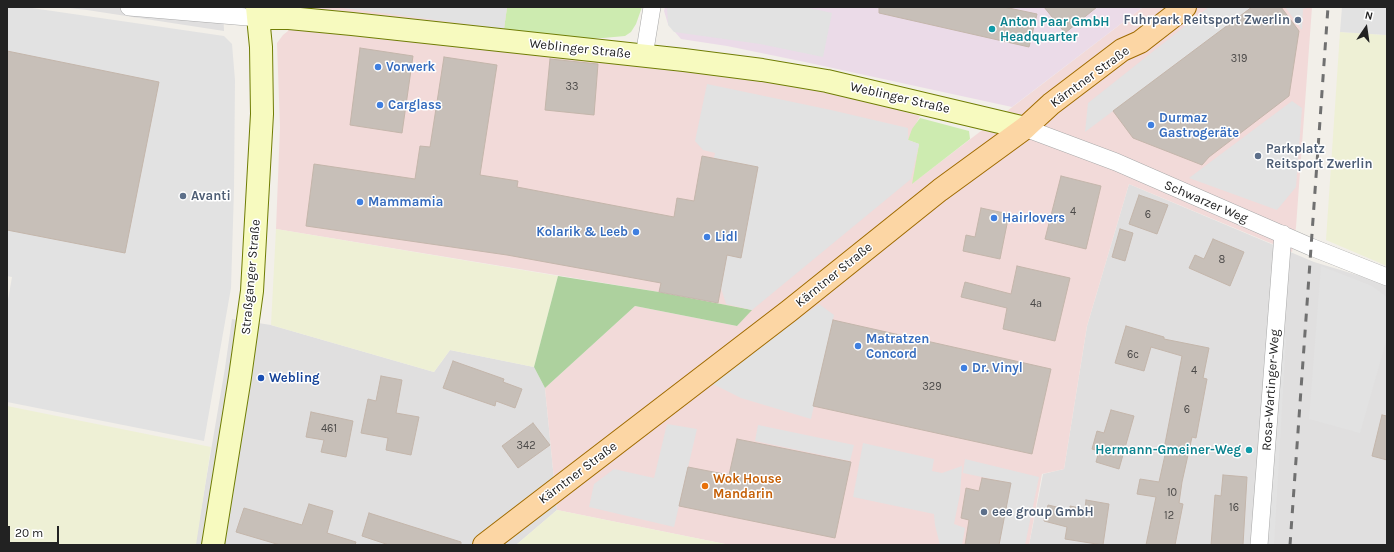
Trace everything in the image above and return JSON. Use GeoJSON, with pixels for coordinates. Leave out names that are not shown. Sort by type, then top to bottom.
{"type":"FeatureCollection","features":[{"type":"Feature","properties":{"kind":"main road","name":"Kärntner Straße"},"geometry":{"type":"LineString","coordinates":[[484,545],[789,312],[946,185],[1025,128],[1051,104],[1122,50],[1140,42],[1185,7]]}},
{"type":"Feature","properties":{"kind":"street","name":"Weblinger Straße"},"geometry":{"type":"LineString","coordinates":[[129,7],[258,12],[289,18],[754,69],[827,81],[1025,128]]}},
{"type":"Feature","properties":{"kind":"street"},"geometry":{"type":"LineString","coordinates":[[644,56],[652,7]]}},
{"type":"Feature","properties":{"kind":"street","name":"Straßganger Straße"},"geometry":{"type":"LineString","coordinates":[[213,545],[252,291],[262,114],[261,47],[258,12]]}},
{"type":"Feature","properties":{"kind":"street","name":"Schwarzer Weg"},"geometry":{"type":"LineString","coordinates":[[1025,128],[1116,162],[1387,277]]}},
{"type":"Feature","properties":{"kind":"street","name":"Rosa-Wartinger-Weg"},"geometry":{"type":"LineString","coordinates":[[1259,545],[1283,234]]}},
{"type":"Feature","properties":{"kind":"shaded area"},"geometry":{"type":"Polygon","coordinates":[[[7,7],[25,7],[224,36],[232,44],[235,80],[231,288],[204,441],[7,402],[7,306],[12,277],[7,276],[7,7]]]}},
{"type":"Feature","properties":{"kind":"shaded area"},"geometry":{"type":"Polygon","coordinates":[[[61,7],[223,7],[224,31],[87,10],[61,7]]]}},
{"type":"Feature","properties":{"kind":"shaded area"},"geometry":{"type":"Polygon","coordinates":[[[284,7],[507,7],[502,51],[788,82],[836,93],[920,116],[908,140],[919,144],[913,183],[1143,7],[1312,7],[1296,227],[1292,252],[1129,184],[1087,326],[1064,469],[1042,474],[1029,545],[730,545],[557,510],[545,388],[635,306],[737,326],[751,310],[659,292],[276,229],[280,127],[277,43],[288,31],[284,7]]]}},
{"type":"Feature","properties":{"kind":"shaded area"},"geometry":{"type":"Polygon","coordinates":[[[335,7],[507,7],[504,29],[335,7]]]}},
{"type":"Feature","properties":{"kind":"shaded area"},"geometry":{"type":"Polygon","coordinates":[[[665,7],[1143,7],[1012,107],[805,62],[727,46],[681,39],[668,24],[664,11],[665,7]]]}},
{"type":"Feature","properties":{"kind":"shaded area"},"geometry":{"type":"Polygon","coordinates":[[[667,7],[805,7],[832,13],[823,57],[760,44],[674,32],[668,25],[667,7]]]}},
{"type":"Feature","properties":{"kind":"shaded area"},"geometry":{"type":"Polygon","coordinates":[[[1209,7],[1252,7],[1085,132],[1088,103],[1209,7]]]}},
{"type":"Feature","properties":{"kind":"shaded area","name":"Fuhrpark Reitsport Zwerlin"},"geometry":{"type":"Polygon","coordinates":[[[1285,7],[1310,7],[1303,9],[1302,30],[1285,7]]]}},
{"type":"Feature","properties":{"kind":"shaded area"},"geometry":{"type":"Polygon","coordinates":[[[1342,7],[1387,7],[1387,35],[1340,32],[1342,7]]]}},
{"type":"Feature","properties":{"kind":"shaded area"},"geometry":{"type":"Polygon","coordinates":[[[707,84],[908,128],[908,140],[919,144],[911,179],[752,310],[726,304],[721,288],[727,255],[741,258],[758,167],[714,158],[715,153],[703,150],[695,141],[707,84]]]}},
{"type":"Feature","properties":{"kind":"shaded area","name":"Parkplatz Reitsport Zwerlin"},"geometry":{"type":"Polygon","coordinates":[[[1292,101],[1302,108],[1296,187],[1277,210],[1189,178],[1292,101]]]}},
{"type":"Feature","properties":{"kind":"shaded area"},"geometry":{"type":"Polygon","coordinates":[[[1129,184],[1314,262],[1387,284],[1387,545],[1029,545],[1043,474],[1064,469],[1087,326],[1129,184]]]}},
{"type":"Feature","properties":{"kind":"shaded area"},"geometry":{"type":"Polygon","coordinates":[[[1321,266],[1372,286],[1387,297],[1387,338],[1360,433],[1309,419],[1321,266]]]}},
{"type":"Feature","properties":{"kind":"shaded area"},"geometry":{"type":"Polygon","coordinates":[[[819,304],[834,315],[811,419],[741,398],[711,383],[819,304]]]}},
{"type":"Feature","properties":{"kind":"shaded area"},"geometry":{"type":"Polygon","coordinates":[[[232,319],[271,325],[434,372],[450,350],[534,367],[545,388],[557,510],[516,545],[195,545],[232,319]]]}},
{"type":"Feature","properties":{"kind":"shaded area"},"geometry":{"type":"Polygon","coordinates":[[[1275,338],[1286,339],[1274,545],[1259,545],[1275,338]]]}},
{"type":"Feature","properties":{"kind":"shaded area"},"geometry":{"type":"Polygon","coordinates":[[[667,424],[697,429],[674,527],[589,507],[594,484],[614,469],[654,478],[667,424]]]}},
{"type":"Feature","properties":{"kind":"shaded area"},"geometry":{"type":"Polygon","coordinates":[[[758,425],[854,445],[850,461],[755,441],[758,425]]]}},
{"type":"Feature","properties":{"kind":"shaded area"},"geometry":{"type":"Polygon","coordinates":[[[863,443],[934,459],[932,471],[942,473],[962,466],[960,494],[954,524],[965,528],[962,545],[940,545],[934,514],[853,497],[863,443]]]}},
{"type":"Feature","properties":{"kind":"shaded area"},"geometry":{"type":"Polygon","coordinates":[[[965,459],[1039,477],[1025,545],[999,545],[1010,483],[963,473],[965,459]]]}},
{"type":"Feature","properties":{"kind":"green space"},"geometry":{"type":"Polygon","coordinates":[[[507,7],[642,7],[636,24],[631,32],[625,36],[574,38],[505,32],[504,29],[507,7]]]}},
{"type":"Feature","properties":{"kind":"green space"},"geometry":{"type":"Polygon","coordinates":[[[1340,32],[1387,35],[1387,266],[1326,240],[1340,32]]]}},
{"type":"Feature","properties":{"kind":"green space"},"geometry":{"type":"Polygon","coordinates":[[[920,118],[969,131],[970,139],[912,184],[919,144],[908,140],[912,129],[920,118]]]}},
{"type":"Feature","properties":{"kind":"green space"},"geometry":{"type":"Polygon","coordinates":[[[276,229],[558,276],[534,367],[450,350],[434,372],[271,325],[276,229]]]}},
{"type":"Feature","properties":{"kind":"green space"},"geometry":{"type":"Polygon","coordinates":[[[558,276],[659,292],[752,310],[737,326],[635,306],[545,388],[534,367],[558,276]]]}},
{"type":"Feature","properties":{"kind":"green space"},"geometry":{"type":"Polygon","coordinates":[[[7,406],[211,447],[196,545],[7,545],[7,406]]]}},
{"type":"Feature","properties":{"kind":"green space"},"geometry":{"type":"Polygon","coordinates":[[[557,510],[730,545],[516,545],[557,510]]]}},
{"type":"Feature","properties":{"kind":"building","name":"Anton Paar GmbH Headquarter"},"geometry":{"type":"Polygon","coordinates":[[[879,7],[1004,7],[1037,14],[1029,47],[879,13],[879,7]]]}},
{"type":"Feature","properties":{"kind":"building"},"geometry":{"type":"Polygon","coordinates":[[[1044,7],[1097,7],[1065,33],[1044,7]]]}},
{"type":"Feature","properties":{"kind":"building"},"geometry":{"type":"Polygon","coordinates":[[[1252,7],[1281,7],[1299,31],[1289,96],[1209,157],[1202,165],[1133,138],[1113,111],[1252,7]]]}},
{"type":"Feature","properties":{"kind":"building"},"geometry":{"type":"Polygon","coordinates":[[[360,48],[413,56],[402,133],[350,125],[360,48]]]}},
{"type":"Feature","properties":{"kind":"building"},"geometry":{"type":"Polygon","coordinates":[[[7,51],[159,82],[125,253],[7,230],[7,51]]]}},
{"type":"Feature","properties":{"kind":"building"},"geometry":{"type":"Polygon","coordinates":[[[444,57],[497,65],[480,175],[518,181],[517,187],[674,217],[677,198],[694,201],[702,156],[758,167],[741,258],[727,255],[718,303],[659,292],[661,283],[507,255],[306,226],[314,164],[415,179],[420,146],[430,147],[444,57]]]}},
{"type":"Feature","properties":{"kind":"building"},"geometry":{"type":"Polygon","coordinates":[[[550,59],[598,64],[594,115],[545,110],[550,59]]]}},
{"type":"Feature","properties":{"kind":"building"},"geometry":{"type":"Polygon","coordinates":[[[1061,176],[1101,186],[1086,249],[1045,239],[1061,176]]]}},
{"type":"Feature","properties":{"kind":"building"},"geometry":{"type":"Polygon","coordinates":[[[1139,195],[1168,205],[1157,234],[1129,224],[1139,195]]]}},
{"type":"Feature","properties":{"kind":"building"},"geometry":{"type":"Polygon","coordinates":[[[981,208],[1009,214],[1000,259],[963,251],[966,235],[975,237],[981,208]]]}},
{"type":"Feature","properties":{"kind":"building"},"geometry":{"type":"Polygon","coordinates":[[[1120,229],[1133,233],[1125,261],[1112,257],[1120,229]]]}},
{"type":"Feature","properties":{"kind":"building"},"geometry":{"type":"Polygon","coordinates":[[[1213,239],[1244,252],[1230,286],[1189,268],[1195,255],[1204,259],[1213,239]]]}},
{"type":"Feature","properties":{"kind":"building"},"geometry":{"type":"Polygon","coordinates":[[[1017,266],[1070,278],[1055,341],[1003,329],[1007,308],[961,297],[965,282],[1011,294],[1017,266]]]}},
{"type":"Feature","properties":{"kind":"building"},"geometry":{"type":"Polygon","coordinates":[[[833,320],[1051,369],[1032,454],[813,406],[833,320]]]}},
{"type":"Feature","properties":{"kind":"building"},"geometry":{"type":"Polygon","coordinates":[[[1126,326],[1164,337],[1164,339],[1209,348],[1203,378],[1207,379],[1196,438],[1192,437],[1182,482],[1179,503],[1183,504],[1175,545],[1146,545],[1156,497],[1137,494],[1140,479],[1159,482],[1182,356],[1151,347],[1144,371],[1115,363],[1126,326]]]}},
{"type":"Feature","properties":{"kind":"building"},"geometry":{"type":"Polygon","coordinates":[[[453,361],[504,379],[503,382],[522,389],[515,408],[496,401],[495,406],[443,388],[453,361]]]}},
{"type":"Feature","properties":{"kind":"building"},"geometry":{"type":"Polygon","coordinates":[[[381,376],[402,380],[396,413],[419,417],[411,455],[386,450],[388,438],[361,433],[368,399],[376,401],[381,376]]]}},
{"type":"Feature","properties":{"kind":"building"},"geometry":{"type":"Polygon","coordinates":[[[1111,410],[1134,416],[1119,469],[1096,462],[1099,451],[1092,449],[1097,431],[1104,433],[1111,410]]]}},
{"type":"Feature","properties":{"kind":"building"},"geometry":{"type":"Polygon","coordinates":[[[311,412],[353,421],[346,457],[321,452],[324,440],[306,437],[311,412]]]}},
{"type":"Feature","properties":{"kind":"building"},"geometry":{"type":"Polygon","coordinates":[[[1382,415],[1387,416],[1387,460],[1372,456],[1382,415]]]}},
{"type":"Feature","properties":{"kind":"building"},"geometry":{"type":"Polygon","coordinates":[[[533,423],[550,445],[518,468],[502,446],[533,423]]]}},
{"type":"Feature","properties":{"kind":"building"},"geometry":{"type":"Polygon","coordinates":[[[737,439],[851,462],[835,538],[679,506],[688,467],[729,475],[737,439]]]}},
{"type":"Feature","properties":{"kind":"building"},"geometry":{"type":"Polygon","coordinates":[[[1223,475],[1247,477],[1243,545],[1211,545],[1215,495],[1221,496],[1223,475]]]}},
{"type":"Feature","properties":{"kind":"building","name":"eee group GmbH"},"geometry":{"type":"Polygon","coordinates":[[[982,478],[1011,483],[999,545],[965,545],[969,520],[961,518],[966,488],[979,491],[982,478]]]}},
{"type":"Feature","properties":{"kind":"building"},"geometry":{"type":"Polygon","coordinates":[[[1086,500],[1109,504],[1103,545],[1065,539],[1067,527],[1044,521],[1048,505],[1070,510],[1070,506],[1085,509],[1086,500]]]}},
{"type":"Feature","properties":{"kind":"building"},"geometry":{"type":"Polygon","coordinates":[[[309,504],[333,511],[327,533],[356,542],[355,545],[280,545],[236,532],[244,508],[302,525],[309,504]]]}},
{"type":"Feature","properties":{"kind":"building"},"geometry":{"type":"Polygon","coordinates":[[[369,513],[461,542],[461,545],[389,545],[362,536],[369,513]]]}},
{"type":"Feature","properties":{"kind":"railway"},"geometry":{"type":"LineString","coordinates":[[1290,545],[1328,7]]}},
{"type":"Feature","properties":{"kind":"place","name":"Fuhrpark Reitsport Zwerlin"},"geometry":{"type":"Point","coordinates":[1298,20]}},
{"type":"Feature","properties":{"kind":"place","name":"Anton Paar GmbH Headquarter"},"geometry":{"type":"Point","coordinates":[992,29]}},
{"type":"Feature","properties":{"kind":"place","name":"Vorwerk"},"geometry":{"type":"Point","coordinates":[378,67]}},
{"type":"Feature","properties":{"kind":"place","name":"Carglass"},"geometry":{"type":"Point","coordinates":[380,105]}},
{"type":"Feature","properties":{"kind":"place","name":"Durmaz Gastrogeräte"},"geometry":{"type":"Point","coordinates":[1151,125]}},
{"type":"Feature","properties":{"kind":"place","name":"Parkplatz Reitsport Zwerlin"},"geometry":{"type":"Point","coordinates":[1258,156]}},
{"type":"Feature","properties":{"kind":"place","name":"Avanti"},"geometry":{"type":"Point","coordinates":[183,196]}},
{"type":"Feature","properties":{"kind":"place","name":"Mammamia"},"geometry":{"type":"Point","coordinates":[360,202]}},
{"type":"Feature","properties":{"kind":"place","name":"Hairlovers"},"geometry":{"type":"Point","coordinates":[994,218]}},
{"type":"Feature","properties":{"kind":"place","name":"Kolarik & Leeb"},"geometry":{"type":"Point","coordinates":[636,232]}},
{"type":"Feature","properties":{"kind":"place","name":"Lidl"},"geometry":{"type":"Point","coordinates":[707,237]}},
{"type":"Feature","properties":{"kind":"place","name":"Matratzen Concord"},"geometry":{"type":"Point","coordinates":[858,346]}},
{"type":"Feature","properties":{"kind":"place","name":"Dr. Vinyl"},"geometry":{"type":"Point","coordinates":[964,368]}},
{"type":"Feature","properties":{"kind":"place","name":"Webling"},"geometry":{"type":"Point","coordinates":[261,378]}},
{"type":"Feature","properties":{"kind":"place","name":"Hermann-Gmeiner-Weg"},"geometry":{"type":"Point","coordinates":[1249,450]}},
{"type":"Feature","properties":{"kind":"place","name":"Wok House Mandarin"},"geometry":{"type":"Point","coordinates":[705,486]}},
{"type":"Feature","properties":{"kind":"place","name":"eee group GmbH"},"geometry":{"type":"Point","coordinates":[984,512]}}]}
